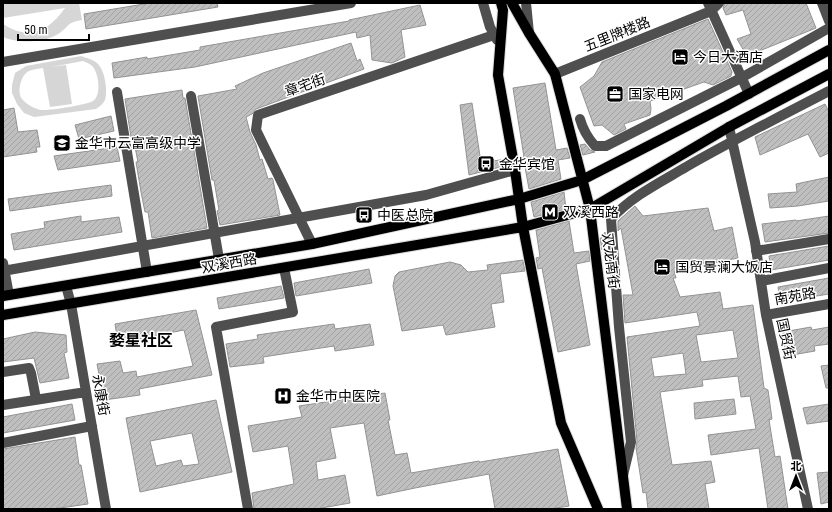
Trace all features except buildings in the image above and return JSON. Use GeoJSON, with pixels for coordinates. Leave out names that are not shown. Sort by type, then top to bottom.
{"type":"FeatureCollection","features":[{"type":"Feature","properties":{"kind":"main road","name":"双龙南街"},"geometry":{"type":"LineString","coordinates":[[513,5],[555,74],[590,209],[627,509]]}},
{"type":"Feature","properties":{"kind":"main road"},"geometry":{"type":"LineString","coordinates":[[502,6],[501,46],[498,75],[515,170],[523,227],[562,423],[598,509]]}},
{"type":"Feature","properties":{"kind":"main road","name":"双溪西路"},"geometry":{"type":"LineString","coordinates":[[6,296],[312,244],[518,199],[582,180],[749,94],[829,50]]}},
{"type":"Feature","properties":{"kind":"main road","name":"双溪西路"},"geometry":{"type":"LineString","coordinates":[[3,315],[523,227],[590,209],[729,127],[826,75]]}},
{"type":"Feature","properties":{"kind":"street"},"geometry":{"type":"LineString","coordinates":[[3,62],[351,3]]}},
{"type":"Feature","properties":{"kind":"street"},"geometry":{"type":"LineString","coordinates":[[483,3],[490,27],[501,46]]}},
{"type":"Feature","properties":{"kind":"street"},"geometry":{"type":"LineString","coordinates":[[526,3],[529,33]]}},
{"type":"Feature","properties":{"kind":"street","name":"五里牌楼路"},"geometry":{"type":"LineString","coordinates":[[555,74],[719,3]]}},
{"type":"Feature","properties":{"kind":"street"},"geometry":{"type":"LineString","coordinates":[[822,3],[829,21]]}},
{"type":"Feature","properties":{"kind":"street"},"geometry":{"type":"LineString","coordinates":[[709,7],[749,94]]}},
{"type":"Feature","properties":{"kind":"street"},"geometry":{"type":"LineString","coordinates":[[580,119],[584,133],[595,146],[606,146],[741,78],[829,28]]}},
{"type":"Feature","properties":{"kind":"street","name":"章宅街"},"geometry":{"type":"LineString","coordinates":[[312,244],[256,130],[258,116],[494,35]]}},
{"type":"Feature","properties":{"kind":"street"},"geometry":{"type":"LineString","coordinates":[[623,475],[631,442],[619,327],[611,219],[622,207],[640,194],[732,141],[829,90],[826,75]]}},
{"type":"Feature","properties":{"kind":"street"},"geometry":{"type":"LineString","coordinates":[[117,92],[147,272]]}},
{"type":"Feature","properties":{"kind":"street"},"geometry":{"type":"LineString","coordinates":[[192,96],[219,259]]}},
{"type":"Feature","properties":{"kind":"street","name":"国贸街"},"geometry":{"type":"LineString","coordinates":[[729,127],[756,251],[766,315],[808,509]]}},
{"type":"Feature","properties":{"kind":"street"},"geometry":{"type":"LineString","coordinates":[[6,296],[4,268],[143,246],[426,195],[515,170]]}},
{"type":"Feature","properties":{"kind":"street"},"geometry":{"type":"LineString","coordinates":[[756,251],[829,239]]}},
{"type":"Feature","properties":{"kind":"street"},"geometry":{"type":"LineString","coordinates":[[248,509],[216,327],[293,312],[284,268]]}},
{"type":"Feature","properties":{"kind":"street"},"geometry":{"type":"LineString","coordinates":[[761,281],[829,268]]}},
{"type":"Feature","properties":{"kind":"street","name":"永康街"},"geometry":{"type":"LineString","coordinates":[[66,286],[71,304],[106,509]]}},
{"type":"Feature","properties":{"kind":"street","name":"南苑路"},"geometry":{"type":"LineString","coordinates":[[766,315],[829,304]]}},
{"type":"Feature","properties":{"kind":"street"},"geometry":{"type":"LineString","coordinates":[[3,372],[29,368],[36,399]]}},
{"type":"Feature","properties":{"kind":"street"},"geometry":{"type":"LineString","coordinates":[[3,405],[86,392]]}},
{"type":"Feature","properties":{"kind":"street"},"geometry":{"type":"LineString","coordinates":[[3,443],[92,426]]}},
{"type":"Feature","properties":{"kind":"shaded area"},"geometry":{"type":"Polygon","coordinates":[[[3,3],[79,3],[82,20],[71,23],[55,36],[41,40],[17,41],[3,37],[3,24],[21,32],[38,31],[52,23],[65,8],[3,18],[3,3]]]}},
{"type":"Feature","properties":{"kind":"shaded area"},"geometry":{"type":"Polygon","coordinates":[[[81,56],[92,60],[98,64],[104,76],[106,92],[105,100],[96,109],[34,117],[24,113],[17,104],[12,93],[12,85],[15,73],[26,66],[81,56]],[[83,61],[51,67],[66,65],[72,104],[50,107],[43,68],[34,69],[26,73],[20,86],[20,96],[28,104],[41,110],[51,110],[93,101],[98,94],[98,78],[94,68],[90,64],[83,61]]]}},
{"type":"Feature","properties":{"kind":"place","name":"今日大酒店"},"geometry":{"type":"Point","coordinates":[680,57]}},
{"type":"Feature","properties":{"kind":"place","name":"国家电网"},"geometry":{"type":"Point","coordinates":[615,94]}},
{"type":"Feature","properties":{"kind":"place","name":"金华市云富高级中学"},"geometry":{"type":"Point","coordinates":[62,143]}},
{"type":"Feature","properties":{"kind":"place","name":"金华宾馆"},"geometry":{"type":"Point","coordinates":[486,164]}},
{"type":"Feature","properties":{"kind":"place","name":"双溪西路"},"geometry":{"type":"Point","coordinates":[550,212]}},
{"type":"Feature","properties":{"kind":"place","name":"中医总院"},"geometry":{"type":"Point","coordinates":[364,215]}},
{"type":"Feature","properties":{"kind":"place","name":"国贸景澜大饭店"},"geometry":{"type":"Point","coordinates":[662,267]}},
{"type":"Feature","properties":{"kind":"place","name":"金华市中医院"},"geometry":{"type":"Point","coordinates":[283,396]}},
{"type":"Feature","properties":{"kind":"district","name":"婺星社区"},"geometry":{"type":"Point","coordinates":[141,340]}}]}
